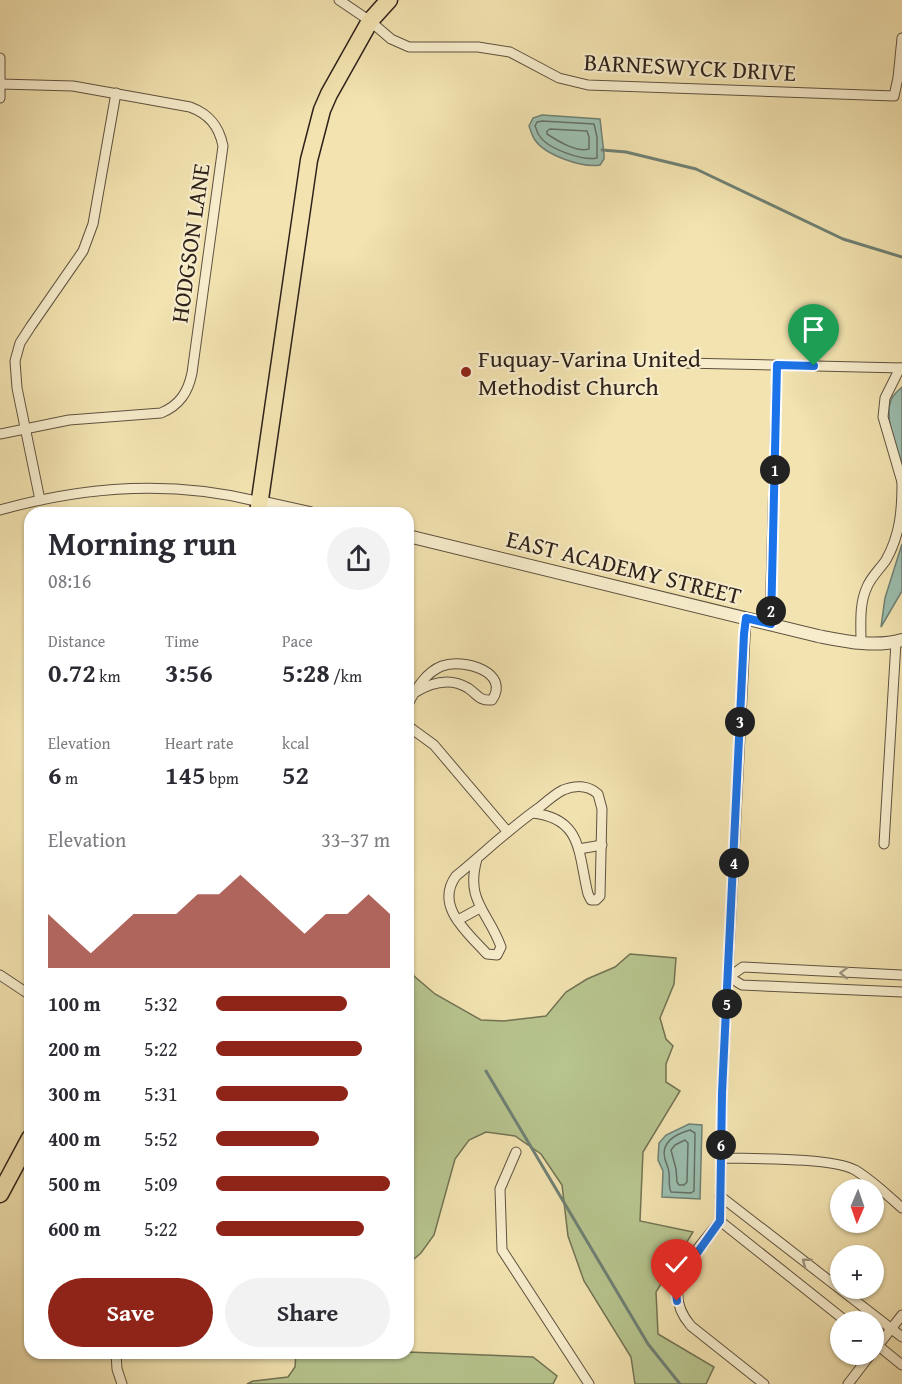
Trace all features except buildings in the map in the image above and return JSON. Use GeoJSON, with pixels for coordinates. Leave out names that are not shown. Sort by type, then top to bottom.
{"type":"FeatureCollection","features":[{"type":"Feature","properties":{"kind":"highway"},"geometry":{"type":"LineString","coordinates":[[259,507],[309,160],[322,110],[329,94],[370,21],[389,0]]}},
{"type":"Feature","properties":{"kind":"highway"},"geometry":{"type":"LineString","coordinates":[[0,1194],[24,1149]]}},
{"type":"Feature","properties":{"kind":"street","name":"BARNESWYCK DRIVE"},"geometry":{"type":"LineString","coordinates":[[339,0],[392,39],[409,47],[478,47],[510,52],[559,78],[588,85],[894,96],[902,38]]}},
{"type":"Feature","properties":{"kind":"street"},"geometry":{"type":"LineString","coordinates":[[0,58],[0,98]]}},
{"type":"Feature","properties":{"kind":"street","name":"HODGSON LANE"},"geometry":{"type":"LineString","coordinates":[[0,84],[73,86],[198,110],[216,125],[221,138],[221,166],[190,382],[180,401],[161,413],[98,417],[0,434]]}},
{"type":"Feature","properties":{"kind":"street"},"geometry":{"type":"LineString","coordinates":[[40,500],[15,379],[17,352],[31,326],[87,244],[93,224],[116,93]]}},
{"type":"Feature","properties":{"kind":"street"},"geometry":{"type":"LineString","coordinates":[[684,363],[901,368],[885,398],[883,417],[902,482],[902,511],[896,539],[885,561],[867,585],[862,603],[861,642]]}},
{"type":"Feature","properties":{"kind":"street"},"geometry":{"type":"LineString","coordinates":[[771,624],[777,365]]}},
{"type":"Feature","properties":{"kind":"street"},"geometry":{"type":"LineString","coordinates":[[0,510],[40,500],[95,491],[155,487],[212,492],[259,507]]}},
{"type":"Feature","properties":{"kind":"street","name":"EAST ACADEMY STREET"},"geometry":{"type":"LineString","coordinates":[[414,537],[829,638],[861,642],[899,641]]}},
{"type":"Feature","properties":{"kind":"street"},"geometry":{"type":"LineString","coordinates":[[746,618],[722,1093],[720,1221],[680,1277],[676,1292],[683,1317],[691,1326],[764,1384]]}},
{"type":"Feature","properties":{"kind":"street"},"geometry":{"type":"LineString","coordinates":[[884,844],[899,641]]}},
{"type":"Feature","properties":{"kind":"street"},"geometry":{"type":"LineString","coordinates":[[463,663],[479,667],[492,678],[497,686],[497,694],[492,700],[484,701],[469,689],[457,684],[442,682],[427,685],[414,693],[424,679],[442,666],[463,663]]}},
{"type":"Feature","properties":{"kind":"street"},"geometry":{"type":"LineString","coordinates":[[414,730],[434,745],[507,831]]}},
{"type":"Feature","properties":{"kind":"street"},"geometry":{"type":"LineString","coordinates":[[477,859],[472,881],[473,889],[480,908],[501,947],[497,955],[488,954],[450,909],[448,891],[456,876],[507,831],[563,790],[574,787],[593,789],[602,801],[603,845],[600,896],[596,900],[591,900],[588,894],[579,849],[568,826],[544,814],[532,813]]}},
{"type":"Feature","properties":{"kind":"street"},"geometry":{"type":"LineString","coordinates":[[579,849],[603,845]]}},
{"type":"Feature","properties":{"kind":"street"},"geometry":{"type":"LineString","coordinates":[[458,920],[480,908]]}},
{"type":"Feature","properties":{"kind":"street"},"geometry":{"type":"LineString","coordinates":[[729,977],[743,967],[902,975]]}},
{"type":"Feature","properties":{"kind":"street"},"geometry":{"type":"LineString","coordinates":[[0,975],[24,991]]}},
{"type":"Feature","properties":{"kind":"street"},"geometry":{"type":"LineString","coordinates":[[729,977],[742,985],[902,992]]}},
{"type":"Feature","properties":{"kind":"street"},"geometry":{"type":"LineString","coordinates":[[516,1152],[500,1190],[502,1250],[589,1384]]}},
{"type":"Feature","properties":{"kind":"street"},"geometry":{"type":"LineString","coordinates":[[721,1158],[844,1166],[860,1174],[902,1208]]}},
{"type":"Feature","properties":{"kind":"street"},"geometry":{"type":"LineString","coordinates":[[720,1196],[902,1337]]}},
{"type":"Feature","properties":{"kind":"street"},"geometry":{"type":"LineString","coordinates":[[720,1221],[833,1311]]}},
{"type":"Feature","properties":{"kind":"street"},"geometry":{"type":"LineString","coordinates":[[884,1336],[902,1315]]}},
{"type":"Feature","properties":{"kind":"street"},"geometry":{"type":"LineString","coordinates":[[884,1354],[902,1365]]}},
{"type":"Feature","properties":{"kind":"street"},"geometry":{"type":"LineString","coordinates":[[116,1359],[122,1384]]}},
{"type":"Feature","properties":{"kind":"street"},"geometry":{"type":"LineString","coordinates":[[848,1384],[862,1365]]}},
{"type":"Feature","properties":{"kind":"green space"},"geometry":{"type":"Polygon","coordinates":[[[630,954],[676,958],[674,984],[660,1018],[666,1039],[673,1046],[666,1064],[666,1082],[680,1091],[643,1152],[640,1221],[693,1232],[656,1292],[658,1334],[714,1367],[706,1384],[635,1384],[631,1357],[584,1281],[568,1236],[562,1185],[541,1154],[515,1136],[486,1132],[469,1140],[455,1159],[434,1235],[414,1259],[414,976],[435,994],[481,1020],[504,1021],[546,1016],[566,992],[587,979],[615,967],[630,954]]]}},
{"type":"Feature","properties":{"kind":"green space"},"geometry":{"type":"Polygon","coordinates":[[[414,1352],[533,1357],[557,1376],[553,1384],[247,1384],[253,1381],[288,1377],[295,1367],[296,1359],[414,1359],[414,1352]]]}},
{"type":"Feature","properties":{"kind":"water"},"geometry":{"type":"Polygon","coordinates":[[[542,115],[600,119],[604,159],[600,165],[564,159],[540,146],[529,126],[533,118],[542,115]]]}},
{"type":"Feature","properties":{"kind":"water"},"geometry":{"type":"Polygon","coordinates":[[[902,387],[902,465],[891,432],[889,413],[892,398],[902,387]]]}},
{"type":"Feature","properties":{"kind":"water"},"geometry":{"type":"Polygon","coordinates":[[[902,544],[902,591],[881,627],[885,598],[902,544]]]}},
{"type":"Feature","properties":{"kind":"water"},"geometry":{"type":"Polygon","coordinates":[[[689,1124],[702,1125],[700,1199],[662,1197],[663,1171],[658,1160],[659,1143],[666,1135],[689,1124]]]}},
{"type":"Feature","properties":{"kind":"waterway"},"geometry":{"type":"LineString","coordinates":[[602,150],[626,152],[696,169],[843,239],[902,257]]}},
{"type":"Feature","properties":{"kind":"waterway"},"geometry":{"type":"LineString","coordinates":[[486,1071],[648,1344],[680,1384]]}},
{"type":"Feature","properties":{"kind":"place","name":"Fuquay-Varina United Methodist Church"},"geometry":{"type":"Point","coordinates":[466,372]}},
{"type":"Feature","properties":{"kind":"route"},"geometry":{"type":"LineString","coordinates":[[677,1301],[676,1292],[680,1277],[720,1221],[722,1093],[744,634],[746,618],[771,624],[777,365],[814,366]]}}]}
